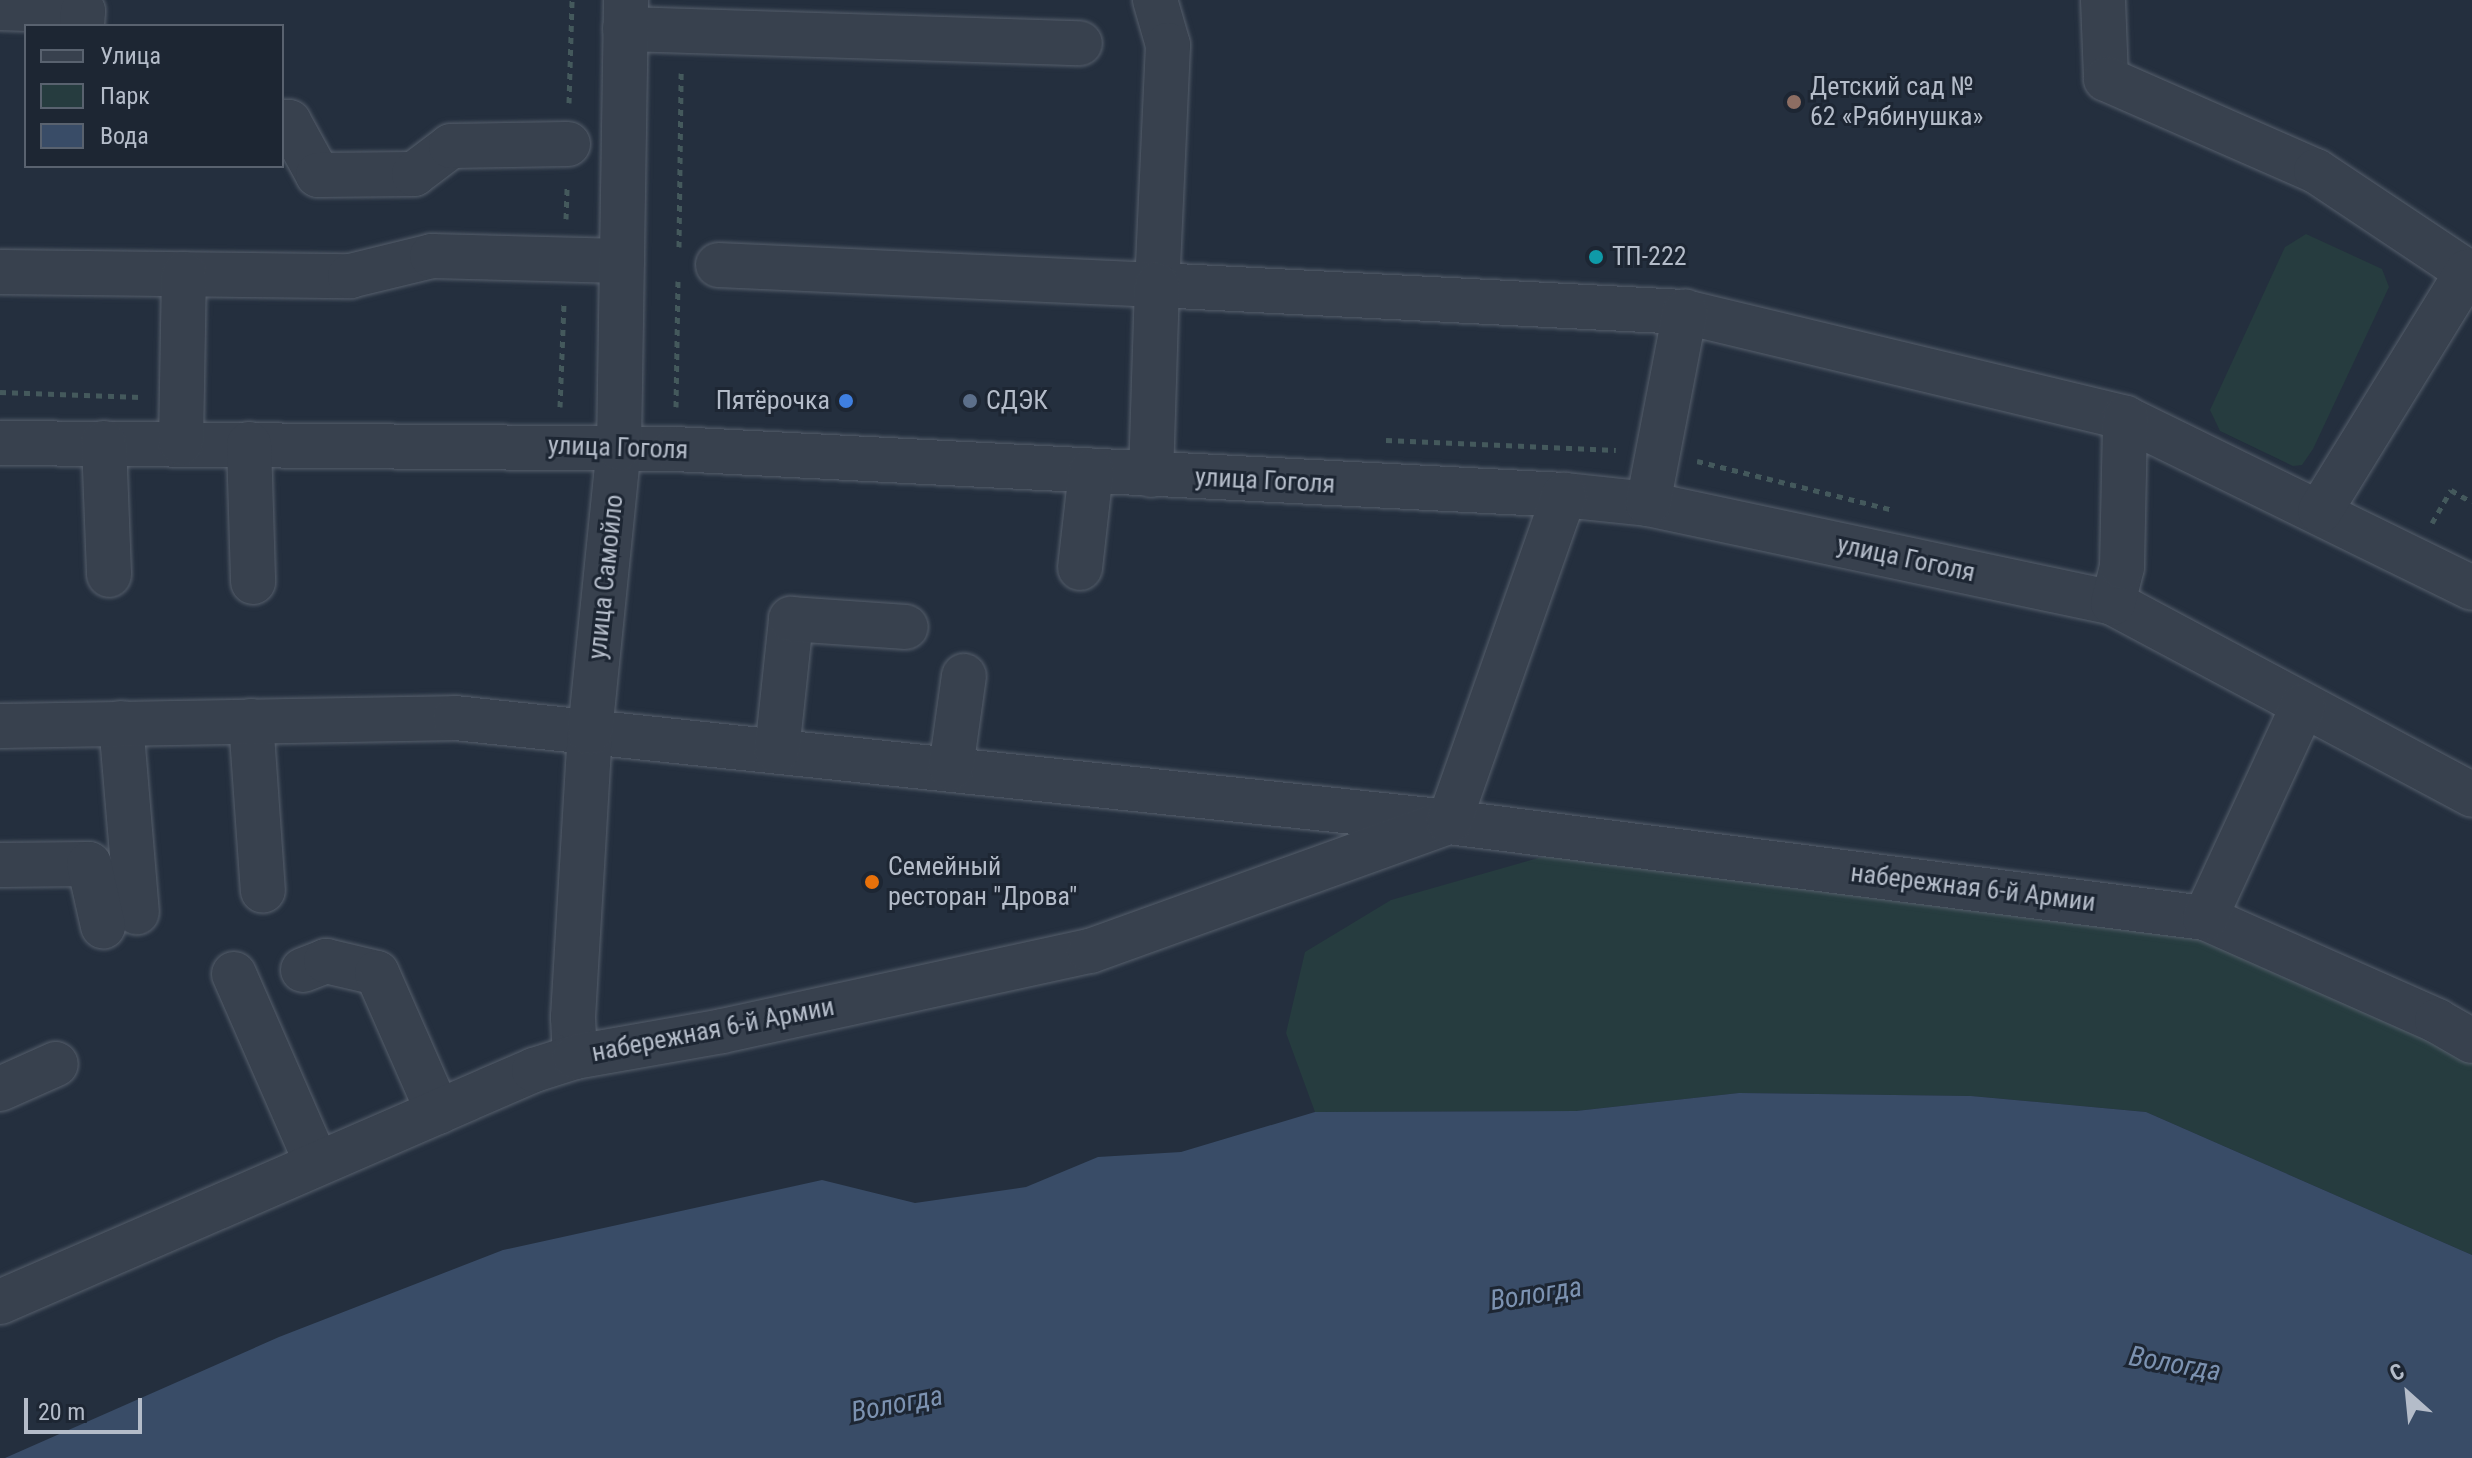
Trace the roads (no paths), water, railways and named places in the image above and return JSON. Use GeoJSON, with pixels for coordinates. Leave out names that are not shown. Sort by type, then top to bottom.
{"type":"FeatureCollection","features":[{"type":"Feature","properties":{"kind":"street"},"geometry":{"type":"LineString","coordinates":[[1151,475],[1168,45],[1155,0]]}},
{"type":"Feature","properties":{"kind":"street"},"geometry":{"type":"LineString","coordinates":[[2103,0],[2106,79],[2316,171],[2470,273],[2320,511]]}},
{"type":"Feature","properties":{"kind":"street"},"geometry":{"type":"LineString","coordinates":[[0,8],[83,11],[82,24]]}},
{"type":"Feature","properties":{"kind":"street"},"geometry":{"type":"LineString","coordinates":[[625,14],[1080,43]]}},
{"type":"Feature","properties":{"kind":"street","name":"улица Самойло"},"geometry":{"type":"LineString","coordinates":[[575,1057],[573,1017],[590,732],[619,448],[625,14]]}},
{"type":"Feature","properties":{"kind":"street"},"geometry":{"type":"LineString","coordinates":[[284,122],[289,122],[318,175],[414,174],[451,146],[568,144]]}},
{"type":"Feature","properties":{"kind":"street"},"geometry":{"type":"LineString","coordinates":[[0,272],[350,276],[432,256],[622,261]]}},
{"type":"Feature","properties":{"kind":"street"},"geometry":{"type":"LineString","coordinates":[[718,265],[1685,312],[2125,418],[2414,556],[2472,588]]}},
{"type":"Feature","properties":{"kind":"street"},"geometry":{"type":"LineString","coordinates":[[181,443],[184,274]]}},
{"type":"Feature","properties":{"kind":"street"},"geometry":{"type":"LineString","coordinates":[[1648,504],[1685,312]]}},
{"type":"Feature","properties":{"kind":"street"},"geometry":{"type":"LineString","coordinates":[[2113,603],[2122,567],[2125,418]]}},
{"type":"Feature","properties":{"kind":"street","name":"улица Гоголя"},"geometry":{"type":"LineString","coordinates":[[0,443],[562,445],[1564,495],[1648,504],[2113,603],[2472,795]]}},
{"type":"Feature","properties":{"kind":"street"},"geometry":{"type":"LineString","coordinates":[[104,443],[109,575]]}},
{"type":"Feature","properties":{"kind":"street"},"geometry":{"type":"LineString","coordinates":[[249,444],[253,582]]}},
{"type":"Feature","properties":{"kind":"street"},"geometry":{"type":"LineString","coordinates":[[1080,568],[1091,471]]}},
{"type":"Feature","properties":{"kind":"street"},"geometry":{"type":"LineString","coordinates":[[1449,822],[1564,495]]}},
{"type":"Feature","properties":{"kind":"street"},"geometry":{"type":"LineString","coordinates":[[777,751],[791,619],[906,627]]}},
{"type":"Feature","properties":{"kind":"street"},"geometry":{"type":"LineString","coordinates":[[951,768],[964,676]]}},
{"type":"Feature","properties":{"kind":"street"},"geometry":{"type":"LineString","coordinates":[[2205,918],[2303,706]]}},
{"type":"Feature","properties":{"kind":"street","name":"набережная 6-й Армии"},"geometry":{"type":"LineString","coordinates":[[0,726],[455,718],[1449,822],[2205,918],[2437,1021],[2472,1041]]}},
{"type":"Feature","properties":{"kind":"street"},"geometry":{"type":"LineString","coordinates":[[251,721],[263,891]]}},
{"type":"Feature","properties":{"kind":"street"},"geometry":{"type":"LineString","coordinates":[[0,865],[89,864],[120,919],[121,723]]}},
{"type":"Feature","properties":{"kind":"street","name":"набережная 6-й Армии"},"geometry":{"type":"LineString","coordinates":[[0,1302],[438,1112],[575,1057],[722,1031],[1090,951],[1449,822]]}},
{"type":"Feature","properties":{"kind":"street"},"geometry":{"type":"LineString","coordinates":[[303,970],[326,961],[377,973],[438,1112]]}},
{"type":"Feature","properties":{"kind":"street"},"geometry":{"type":"LineString","coordinates":[[234,974],[317,1164]]}},
{"type":"Feature","properties":{"kind":"street"},"geometry":{"type":"LineString","coordinates":[[0,1089],[56,1064]]}},
{"type":"Feature","properties":{"kind":"water","name":"Вологда"},"geometry":{"type":"Polygon","coordinates":[[[1739,1093],[1971,1096],[2146,1112],[2472,1255],[2472,1458],[5,1458],[279,1337],[503,1250],[822,1180],[915,1203],[1026,1187],[1098,1157],[1181,1152],[1315,1112],[1576,1111],[1739,1093]]]}},
{"type":"Feature","properties":{"kind":"place","name":"Детский сад № 62 «Рябинушка»"},"geometry":{"type":"Point","coordinates":[1794,102]}},
{"type":"Feature","properties":{"kind":"place","name":"ТП-222"},"geometry":{"type":"Point","coordinates":[1596,257]}},
{"type":"Feature","properties":{"kind":"place","name":"Пятёрочка"},"geometry":{"type":"Point","coordinates":[846,401]}},
{"type":"Feature","properties":{"kind":"place","name":"СДЭК"},"geometry":{"type":"Point","coordinates":[970,401]}},
{"type":"Feature","properties":{"kind":"place","name":"Семейный ресторан \"Дрова\""},"geometry":{"type":"Point","coordinates":[872,882]}}]}
